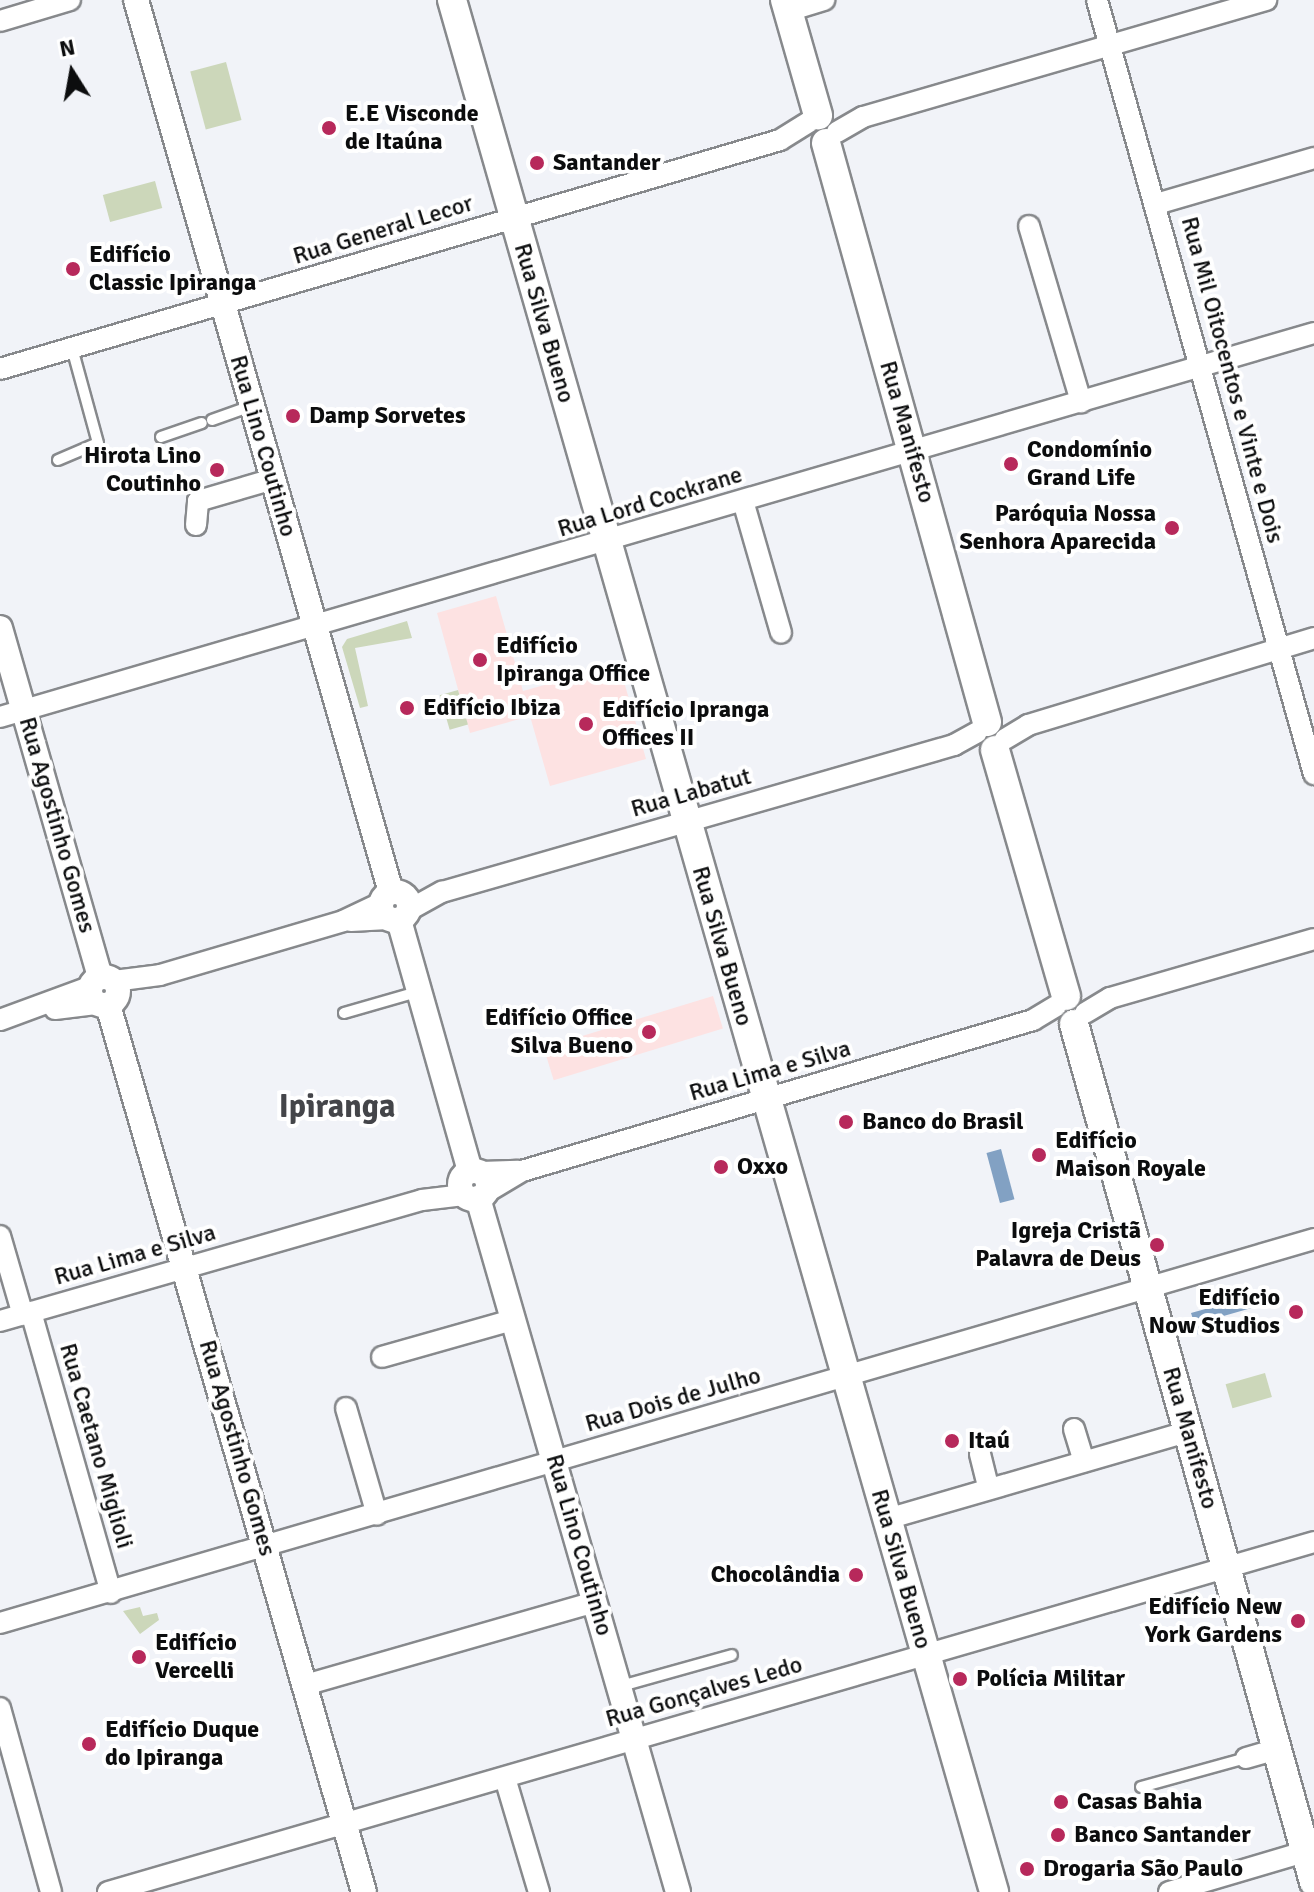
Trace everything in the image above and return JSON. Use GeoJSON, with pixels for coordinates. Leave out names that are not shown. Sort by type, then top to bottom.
{"type":"FeatureCollection","features":[{"type":"Feature","properties":{"kind":"main road","name":"Rua Silva Bueno"},"geometry":{"type":"LineString","coordinates":[[452,0],[605,543],[994,1892]]}},
{"type":"Feature","properties":{"kind":"main road","name":"Rua Manifesto"},"geometry":{"type":"LineString","coordinates":[[786,5],[823,128],[1065,1011],[1148,1287],[1277,1749],[1310,1851],[1314,1882]]}},
{"type":"Feature","properties":{"kind":"street"},"geometry":{"type":"LineString","coordinates":[[0,21],[70,0]]}},
{"type":"Feature","properties":{"kind":"street","name":"Rua Lino Coutinho"},"geometry":{"type":"LineString","coordinates":[[136,0],[678,1892]]}},
{"type":"Feature","properties":{"kind":"street"},"geometry":{"type":"LineString","coordinates":[[786,5],[824,0]]}},
{"type":"Feature","properties":{"kind":"street","name":"Rua Mil Oitocentos e Vinte e Dois"},"geometry":{"type":"LineString","coordinates":[[1097,0],[1314,774]]}},
{"type":"Feature","properties":{"kind":"street","name":"Rua General Lecor"},"geometry":{"type":"LineString","coordinates":[[0,369],[1109,43],[1266,0]]}},
{"type":"Feature","properties":{"kind":"street"},"geometry":{"type":"LineString","coordinates":[[1156,204],[1314,158]]}},
{"type":"Feature","properties":{"kind":"street"},"geometry":{"type":"LineString","coordinates":[[1029,226],[1081,402]]}},
{"type":"Feature","properties":{"kind":"street","name":"Rua Lord Cockrane"},"geometry":{"type":"LineString","coordinates":[[0,717],[605,543],[1314,333]]}},
{"type":"Feature","properties":{"kind":"street"},"geometry":{"type":"LineString","coordinates":[[196,525],[198,501],[273,479]]}},
{"type":"Feature","properties":{"kind":"street"},"geometry":{"type":"LineString","coordinates":[[743,501],[781,633]]}},
{"type":"Feature","properties":{"kind":"street","name":"Rua Agostinho Gomes"},"geometry":{"type":"LineString","coordinates":[[0,628],[364,1892]]}},
{"type":"Feature","properties":{"kind":"street","name":"Rua Labatut"},"geometry":{"type":"LineString","coordinates":[[0,1020],[991,735],[1314,638]]}},
{"type":"Feature","properties":{"kind":"street","name":"Rua Lima e Silva"},"geometry":{"type":"LineString","coordinates":[[0,1321],[767,1101],[1314,939]]}},
{"type":"Feature","properties":{"kind":"street","name":"Rua Caetano Miglioli"},"geometry":{"type":"LineString","coordinates":[[0,1236],[27,1313],[111,1593]]}},
{"type":"Feature","properties":{"kind":"street","name":"Rua Dois de Julho"},"geometry":{"type":"LineString","coordinates":[[0,1623],[266,1549],[555,1461],[1314,1239]]}},
{"type":"Feature","properties":{"kind":"street"},"geometry":{"type":"LineString","coordinates":[[382,1357],[513,1320]]}},
{"type":"Feature","properties":{"kind":"street"},"geometry":{"type":"LineString","coordinates":[[346,1408],[377,1515]]}},
{"type":"Feature","properties":{"kind":"street"},"geometry":{"type":"LineString","coordinates":[[1074,1429],[1084,1462]]}},
{"type":"Feature","properties":{"kind":"street"},"geometry":{"type":"LineString","coordinates":[[887,1519],[1189,1431]]}},
{"type":"Feature","properties":{"kind":"street"},"geometry":{"type":"LineString","coordinates":[[980,1454],[989,1489]]}},
{"type":"Feature","properties":{"kind":"street","name":"Rua Gonçalves Ledo"},"geometry":{"type":"LineString","coordinates":[[108,1892],[1314,1542]]}},
{"type":"Feature","properties":{"kind":"street"},"geometry":{"type":"LineString","coordinates":[[305,1685],[594,1602]]}},
{"type":"Feature","properties":{"kind":"street"},"geometry":{"type":"LineString","coordinates":[[0,1708],[51,1892]]}},
{"type":"Feature","properties":{"kind":"street"},"geometry":{"type":"LineString","coordinates":[[1246,1758],[1277,1749]]}},
{"type":"Feature","properties":{"kind":"street"},"geometry":{"type":"LineString","coordinates":[[505,1778],[539,1892]]}},
{"type":"Feature","properties":{"kind":"street"},"geometry":{"type":"LineString","coordinates":[[1169,1892],[1310,1851]]}},
{"type":"Feature","properties":{"kind":"lane"},"geometry":{"type":"LineString","coordinates":[[58,460],[98,443],[72,348]]}},
{"type":"Feature","properties":{"kind":"lane"},"geometry":{"type":"LineString","coordinates":[[161,437],[252,406]]}},
{"type":"Feature","properties":{"kind":"lane"},"geometry":{"type":"LineString","coordinates":[[344,1013],[419,991]]}},
{"type":"Feature","properties":{"kind":"lane"},"geometry":{"type":"LineString","coordinates":[[619,1686],[732,1655]]}},
{"type":"Feature","properties":{"kind":"lane"},"geometry":{"type":"LineString","coordinates":[[1141,1787],[1246,1758]]}},
{"type":"Feature","properties":{"kind":"shaded area"},"geometry":{"type":"Polygon","coordinates":[[[496,596],[523,691],[619,664],[646,759],[550,786],[530,716],[470,733],[437,613],[496,596]]]}},
{"type":"Feature","properties":{"kind":"shaded area"},"geometry":{"type":"Polygon","coordinates":[[[713,996],[723,1029],[554,1080],[544,1048],[713,996]]]}},
{"type":"Feature","properties":{"kind":"green space"},"geometry":{"type":"Polygon","coordinates":[[[226,62],[242,120],[206,130],[190,72],[226,62]]]}},
{"type":"Feature","properties":{"kind":"green space"},"geometry":{"type":"Polygon","coordinates":[[[155,181],[162,208],[110,222],[103,195],[155,181]]]}},
{"type":"Feature","properties":{"kind":"green space"},"geometry":{"type":"Polygon","coordinates":[[[407,621],[412,638],[355,648],[368,706],[360,708],[342,647],[347,639],[407,621]]]}},
{"type":"Feature","properties":{"kind":"green space"},"geometry":{"type":"Polygon","coordinates":[[[458,690],[468,725],[450,730],[440,695],[458,690]]]}},
{"type":"Feature","properties":{"kind":"green space"},"geometry":{"type":"Polygon","coordinates":[[[1265,1373],[1272,1397],[1232,1408],[1226,1384],[1265,1373]]]}},
{"type":"Feature","properties":{"kind":"green space"},"geometry":{"type":"Polygon","coordinates":[[[140,1607],[143,1616],[157,1613],[159,1620],[140,1634],[123,1611],[140,1607]]]}},
{"type":"Feature","properties":{"kind":"water"},"geometry":{"type":"Polygon","coordinates":[[[1001,1149],[1014,1199],[1000,1203],[987,1153],[1001,1149]]]}},
{"type":"Feature","properties":{"kind":"water"},"geometry":{"type":"Polygon","coordinates":[[[1252,1296],[1255,1307],[1199,1323],[1198,1335],[1191,1313],[1252,1296]]]}},
{"type":"Feature","properties":{"kind":"place","name":"E.E Visconde de Itaúna"},"geometry":{"type":"Point","coordinates":[329,128]}},
{"type":"Feature","properties":{"kind":"place","name":"Santander"},"geometry":{"type":"Point","coordinates":[537,163]}},
{"type":"Feature","properties":{"kind":"place","name":"Edifício Classic Ipiranga"},"geometry":{"type":"Point","coordinates":[73,269]}},
{"type":"Feature","properties":{"kind":"place","name":"Damp Sorvetes"},"geometry":{"type":"Point","coordinates":[293,416]}},
{"type":"Feature","properties":{"kind":"place","name":"Condomínio Grand Life"},"geometry":{"type":"Point","coordinates":[1011,464]}},
{"type":"Feature","properties":{"kind":"place","name":"Hirota Lino Coutinho"},"geometry":{"type":"Point","coordinates":[217,470]}},
{"type":"Feature","properties":{"kind":"place","name":"Paróquia Nossa Senhora Aparecida"},"geometry":{"type":"Point","coordinates":[1172,528]}},
{"type":"Feature","properties":{"kind":"place","name":"Edifício Ipiranga Office"},"geometry":{"type":"Point","coordinates":[480,660]}},
{"type":"Feature","properties":{"kind":"place","name":"Edifício Ibiza"},"geometry":{"type":"Point","coordinates":[407,708]}},
{"type":"Feature","properties":{"kind":"place","name":"Edifício Ipranga Offices II"},"geometry":{"type":"Point","coordinates":[586,724]}},
{"type":"Feature","properties":{"kind":"place","name":"Edifício Office Silva Bueno"},"geometry":{"type":"Point","coordinates":[649,1032]}},
{"type":"Feature","properties":{"kind":"place","name":"Banco do Brasil"},"geometry":{"type":"Point","coordinates":[846,1122]}},
{"type":"Feature","properties":{"kind":"place","name":"Edifício Maison Royale"},"geometry":{"type":"Point","coordinates":[1039,1155]}},
{"type":"Feature","properties":{"kind":"place","name":"Oxxo"},"geometry":{"type":"Point","coordinates":[721,1167]}},
{"type":"Feature","properties":{"kind":"place","name":"Igreja Cristã Palavra de Deus"},"geometry":{"type":"Point","coordinates":[1157,1245]}},
{"type":"Feature","properties":{"kind":"place","name":"Edifício Now Studios"},"geometry":{"type":"Point","coordinates":[1296,1312]}},
{"type":"Feature","properties":{"kind":"place","name":"Itaú"},"geometry":{"type":"Point","coordinates":[952,1441]}},
{"type":"Feature","properties":{"kind":"place","name":"Chocolândia"},"geometry":{"type":"Point","coordinates":[856,1575]}},
{"type":"Feature","properties":{"kind":"place","name":"Edifício New York Gardens"},"geometry":{"type":"Point","coordinates":[1298,1621]}},
{"type":"Feature","properties":{"kind":"place","name":"Edifício Vercelli"},"geometry":{"type":"Point","coordinates":[139,1657]}},
{"type":"Feature","properties":{"kind":"place","name":"Polícia Militar"},"geometry":{"type":"Point","coordinates":[960,1679]}},
{"type":"Feature","properties":{"kind":"place","name":"Edifício Duque do Ipiranga"},"geometry":{"type":"Point","coordinates":[89,1744]}},
{"type":"Feature","properties":{"kind":"place","name":"Casas Bahia"},"geometry":{"type":"Point","coordinates":[1061,1802]}},
{"type":"Feature","properties":{"kind":"place","name":"Banco Santander"},"geometry":{"type":"Point","coordinates":[1058,1835]}},
{"type":"Feature","properties":{"kind":"place","name":"Drogaria São Paulo"},"geometry":{"type":"Point","coordinates":[1027,1869]}},
{"type":"Feature","properties":{"kind":"district","name":"Ipiranga"},"geometry":{"type":"Point","coordinates":[337,1107]}}]}
